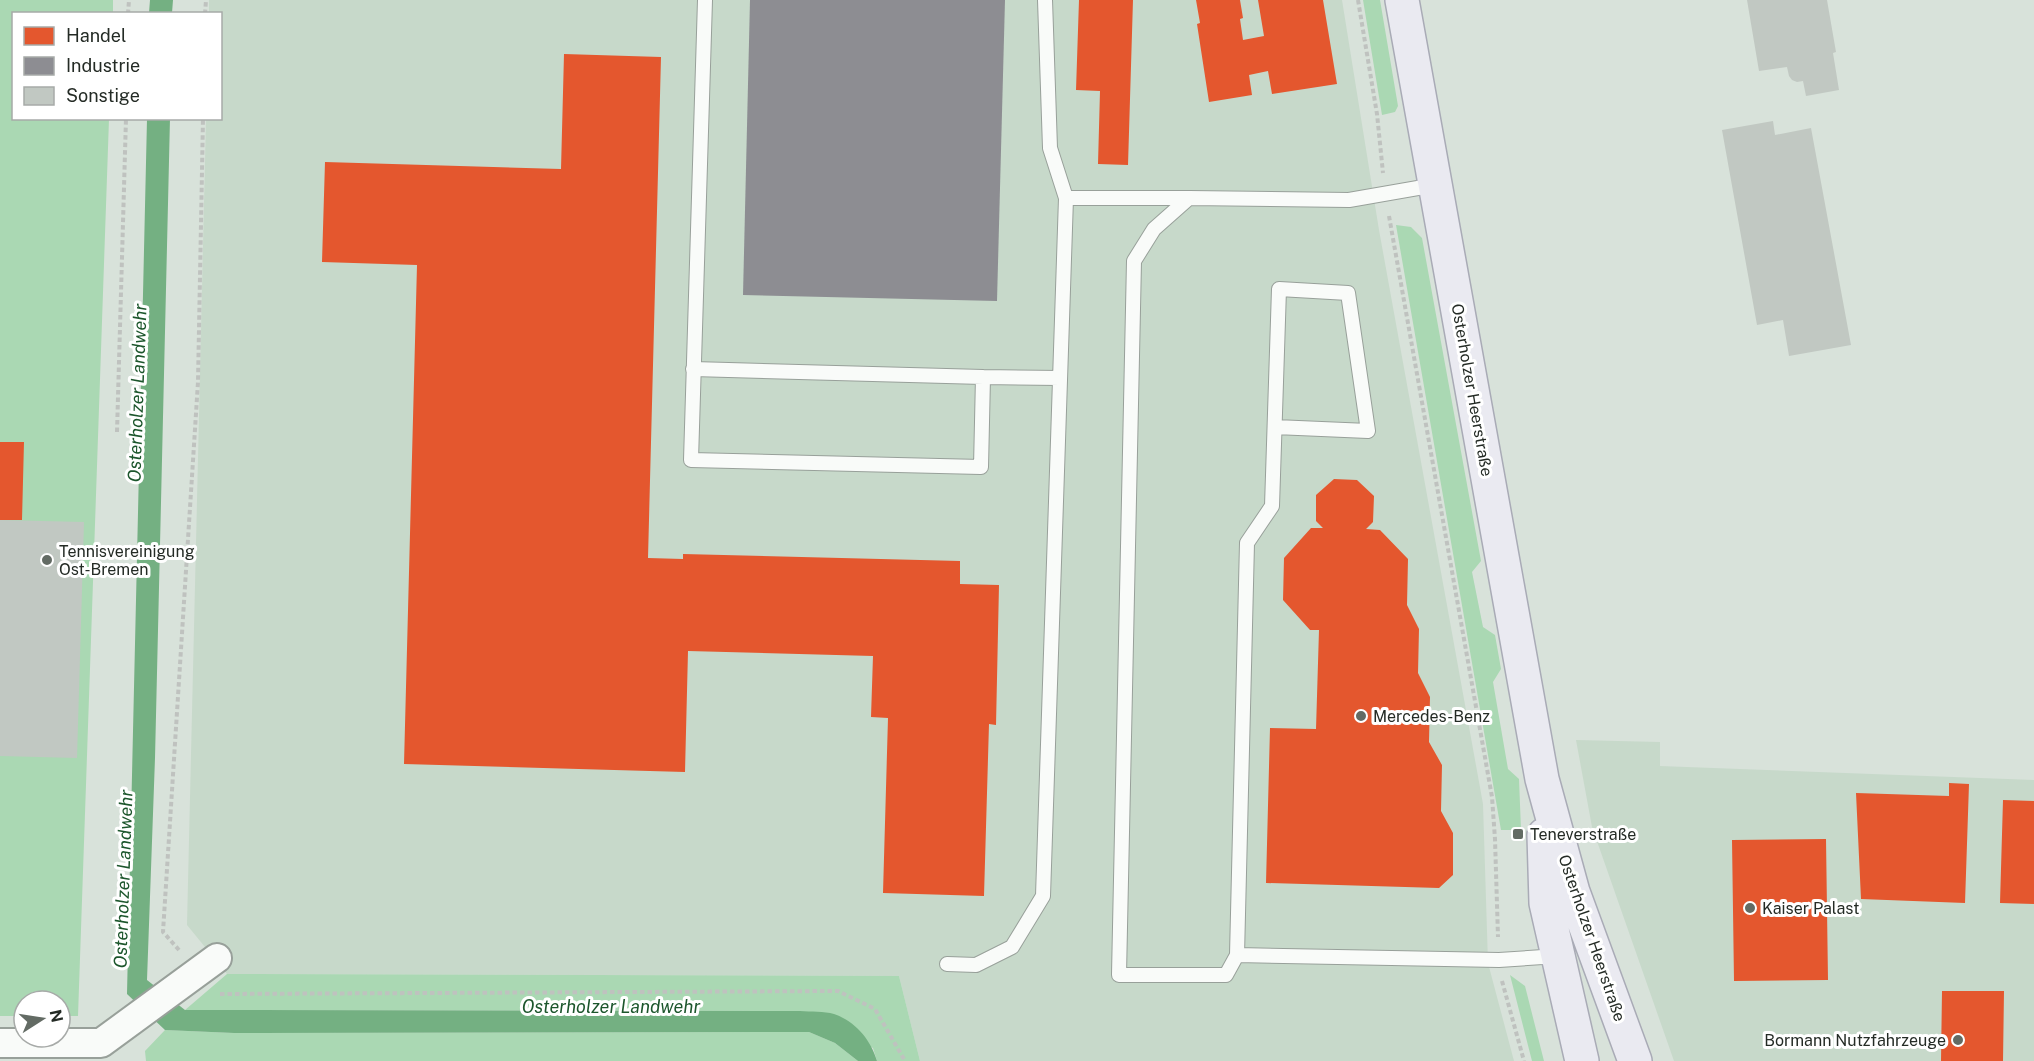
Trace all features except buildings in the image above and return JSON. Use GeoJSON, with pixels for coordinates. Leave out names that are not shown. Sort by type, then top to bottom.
{"type":"FeatureCollection","features":[{"type":"Feature","properties":{"kind":"main road","name":"Osterholzer Heerstraße"},"geometry":{"type":"LineString","coordinates":[[1402,0],[1542,779],[1572,892],[1635,1061]]}},
{"type":"Feature","properties":{"kind":"main road","name":"Osterholzer Heerstraße"},"geometry":{"type":"LineString","coordinates":[[1542,779],[1546,903],[1582,1061]]}},
{"type":"Feature","properties":{"kind":"street"},"geometry":{"type":"LineString","coordinates":[[0,1043],[100,1043],[197,972]]}},
{"type":"Feature","properties":{"kind":"lane"},"geometry":{"type":"LineString","coordinates":[[705,0],[691,460],[981,467],[984,376]]}},
{"type":"Feature","properties":{"kind":"lane"},"geometry":{"type":"LineString","coordinates":[[948,964],[976,965],[1012,947],[1043,896],[1066,198],[1050,148],[1045,0]]}},
{"type":"Feature","properties":{"kind":"lane"},"geometry":{"type":"LineString","coordinates":[[1066,198],[1349,200],[1435,184]]}},
{"type":"Feature","properties":{"kind":"lane"},"geometry":{"type":"LineString","coordinates":[[1189,198],[1154,229],[1134,261],[1119,975],[1226,975],[1237,955],[1247,543],[1272,506],[1279,289],[1348,293],[1368,432],[1275,427]]}},
{"type":"Feature","properties":{"kind":"lane"},"geometry":{"type":"LineString","coordinates":[[693,369],[1060,378]]}},
{"type":"Feature","properties":{"kind":"lane"},"geometry":{"type":"LineString","coordinates":[[1237,955],[1499,960],[1558,956]]}},
{"type":"Feature","properties":{"kind":"path"},"geometry":{"type":"LineString","coordinates":[[1358,0],[1377,114],[1386,194],[1492,798],[1499,960],[1502,982],[1524,1061]]}},
{"type":"Feature","properties":{"kind":"path"},"geometry":{"type":"LineString","coordinates":[[117,432],[126,120]]}},
{"type":"Feature","properties":{"kind":"path"},"geometry":{"type":"LineString","coordinates":[[203,120],[198,382],[164,933],[217,994],[838,992],[875,1009],[905,1061]]}},
{"type":"Feature","properties":{"kind":"shaded area","name":"Tennisvereinigung Ost-Bremen"},"geometry":{"type":"Polygon","coordinates":[[[0,0],[113,0],[113,12],[12,12],[12,120],[109,120],[78,1016],[72,1016],[72,989],[12,989],[12,1016],[0,1016],[0,0]]]}},
{"type":"Feature","properties":{"kind":"shaded area"},"geometry":{"type":"Polygon","coordinates":[[[150,0],[173,0],[172,12],[149,12],[150,0]]]}},
{"type":"Feature","properties":{"kind":"shaded area"},"geometry":{"type":"Polygon","coordinates":[[[209,0],[1342,0],[1379,230],[1483,804],[1488,963],[1514,1061],[920,1061],[899,976],[227,974],[187,925],[206,120],[222,120],[222,12],[209,12],[209,0]]]}},
{"type":"Feature","properties":{"kind":"shaded area"},"geometry":{"type":"Polygon","coordinates":[[[1363,0],[1380,0],[1398,106],[1395,112],[1382,115],[1363,0]]]}},
{"type":"Feature","properties":{"kind":"shaded area"},"geometry":{"type":"Polygon","coordinates":[[[147,120],[170,120],[155,758],[147,980],[185,1010],[826,1012],[842,1017],[855,1026],[871,1046],[877,1061],[858,1061],[835,1043],[809,1032],[234,1033],[165,1030],[127,994],[147,120]]]}},
{"type":"Feature","properties":{"kind":"shaded area"},"geometry":{"type":"Polygon","coordinates":[[[1396,225],[1411,227],[1422,238],[1481,561],[1472,572],[1483,627],[1495,635],[1501,669],[1493,682],[1508,769],[1519,779],[1521,830],[1501,830],[1396,225]]]}},
{"type":"Feature","properties":{"kind":"shaded area"},"geometry":{"type":"Polygon","coordinates":[[[1576,740],[1660,742],[1660,766],[2034,780],[2034,1061],[1674,1061],[1592,827],[1576,740]]]}},
{"type":"Feature","properties":{"kind":"shaded area"},"geometry":{"type":"Polygon","coordinates":[[[227,974],[899,976],[920,1061],[877,1061],[873,1048],[800,1011],[185,1010],[227,974]]]}},
{"type":"Feature","properties":{"kind":"shaded area"},"geometry":{"type":"Polygon","coordinates":[[[1510,975],[1525,986],[1544,1061],[1532,1061],[1510,975]]]}},
{"type":"Feature","properties":{"kind":"shaded area"},"geometry":{"type":"Polygon","coordinates":[[[165,1030],[234,1033],[809,1032],[835,1043],[858,1061],[146,1061],[145,1051],[165,1030]]]}},
{"type":"Feature","properties":{"kind":"place","name":"Tennisvereinigung Ost-Bremen"},"geometry":{"type":"Point","coordinates":[47,560]}},
{"type":"Feature","properties":{"kind":"place","name":"Mercedes-Benz"},"geometry":{"type":"Point","coordinates":[1361,716]}},
{"type":"Feature","properties":{"kind":"place","name":"Teneverstraße"},"geometry":{"type":"Point","coordinates":[1518,834]}},
{"type":"Feature","properties":{"kind":"place","name":"Kaiser Palast"},"geometry":{"type":"Point","coordinates":[1750,908]}},
{"type":"Feature","properties":{"kind":"place","name":"Bormann Nutzfahrzeuge"},"geometry":{"type":"Point","coordinates":[1958,1040]}},
{"type":"Feature","properties":{"kind":"water label","name":"Osterholzer Landwehr"},"geometry":{"type":"Point","coordinates":[137,393]}},
{"type":"Feature","properties":{"kind":"water label","name":"Osterholzer Landwehr"},"geometry":{"type":"Point","coordinates":[123,879]}},
{"type":"Feature","properties":{"kind":"water label","name":"Osterholzer Landwehr"},"geometry":{"type":"Point","coordinates":[611,1006]}}]}
